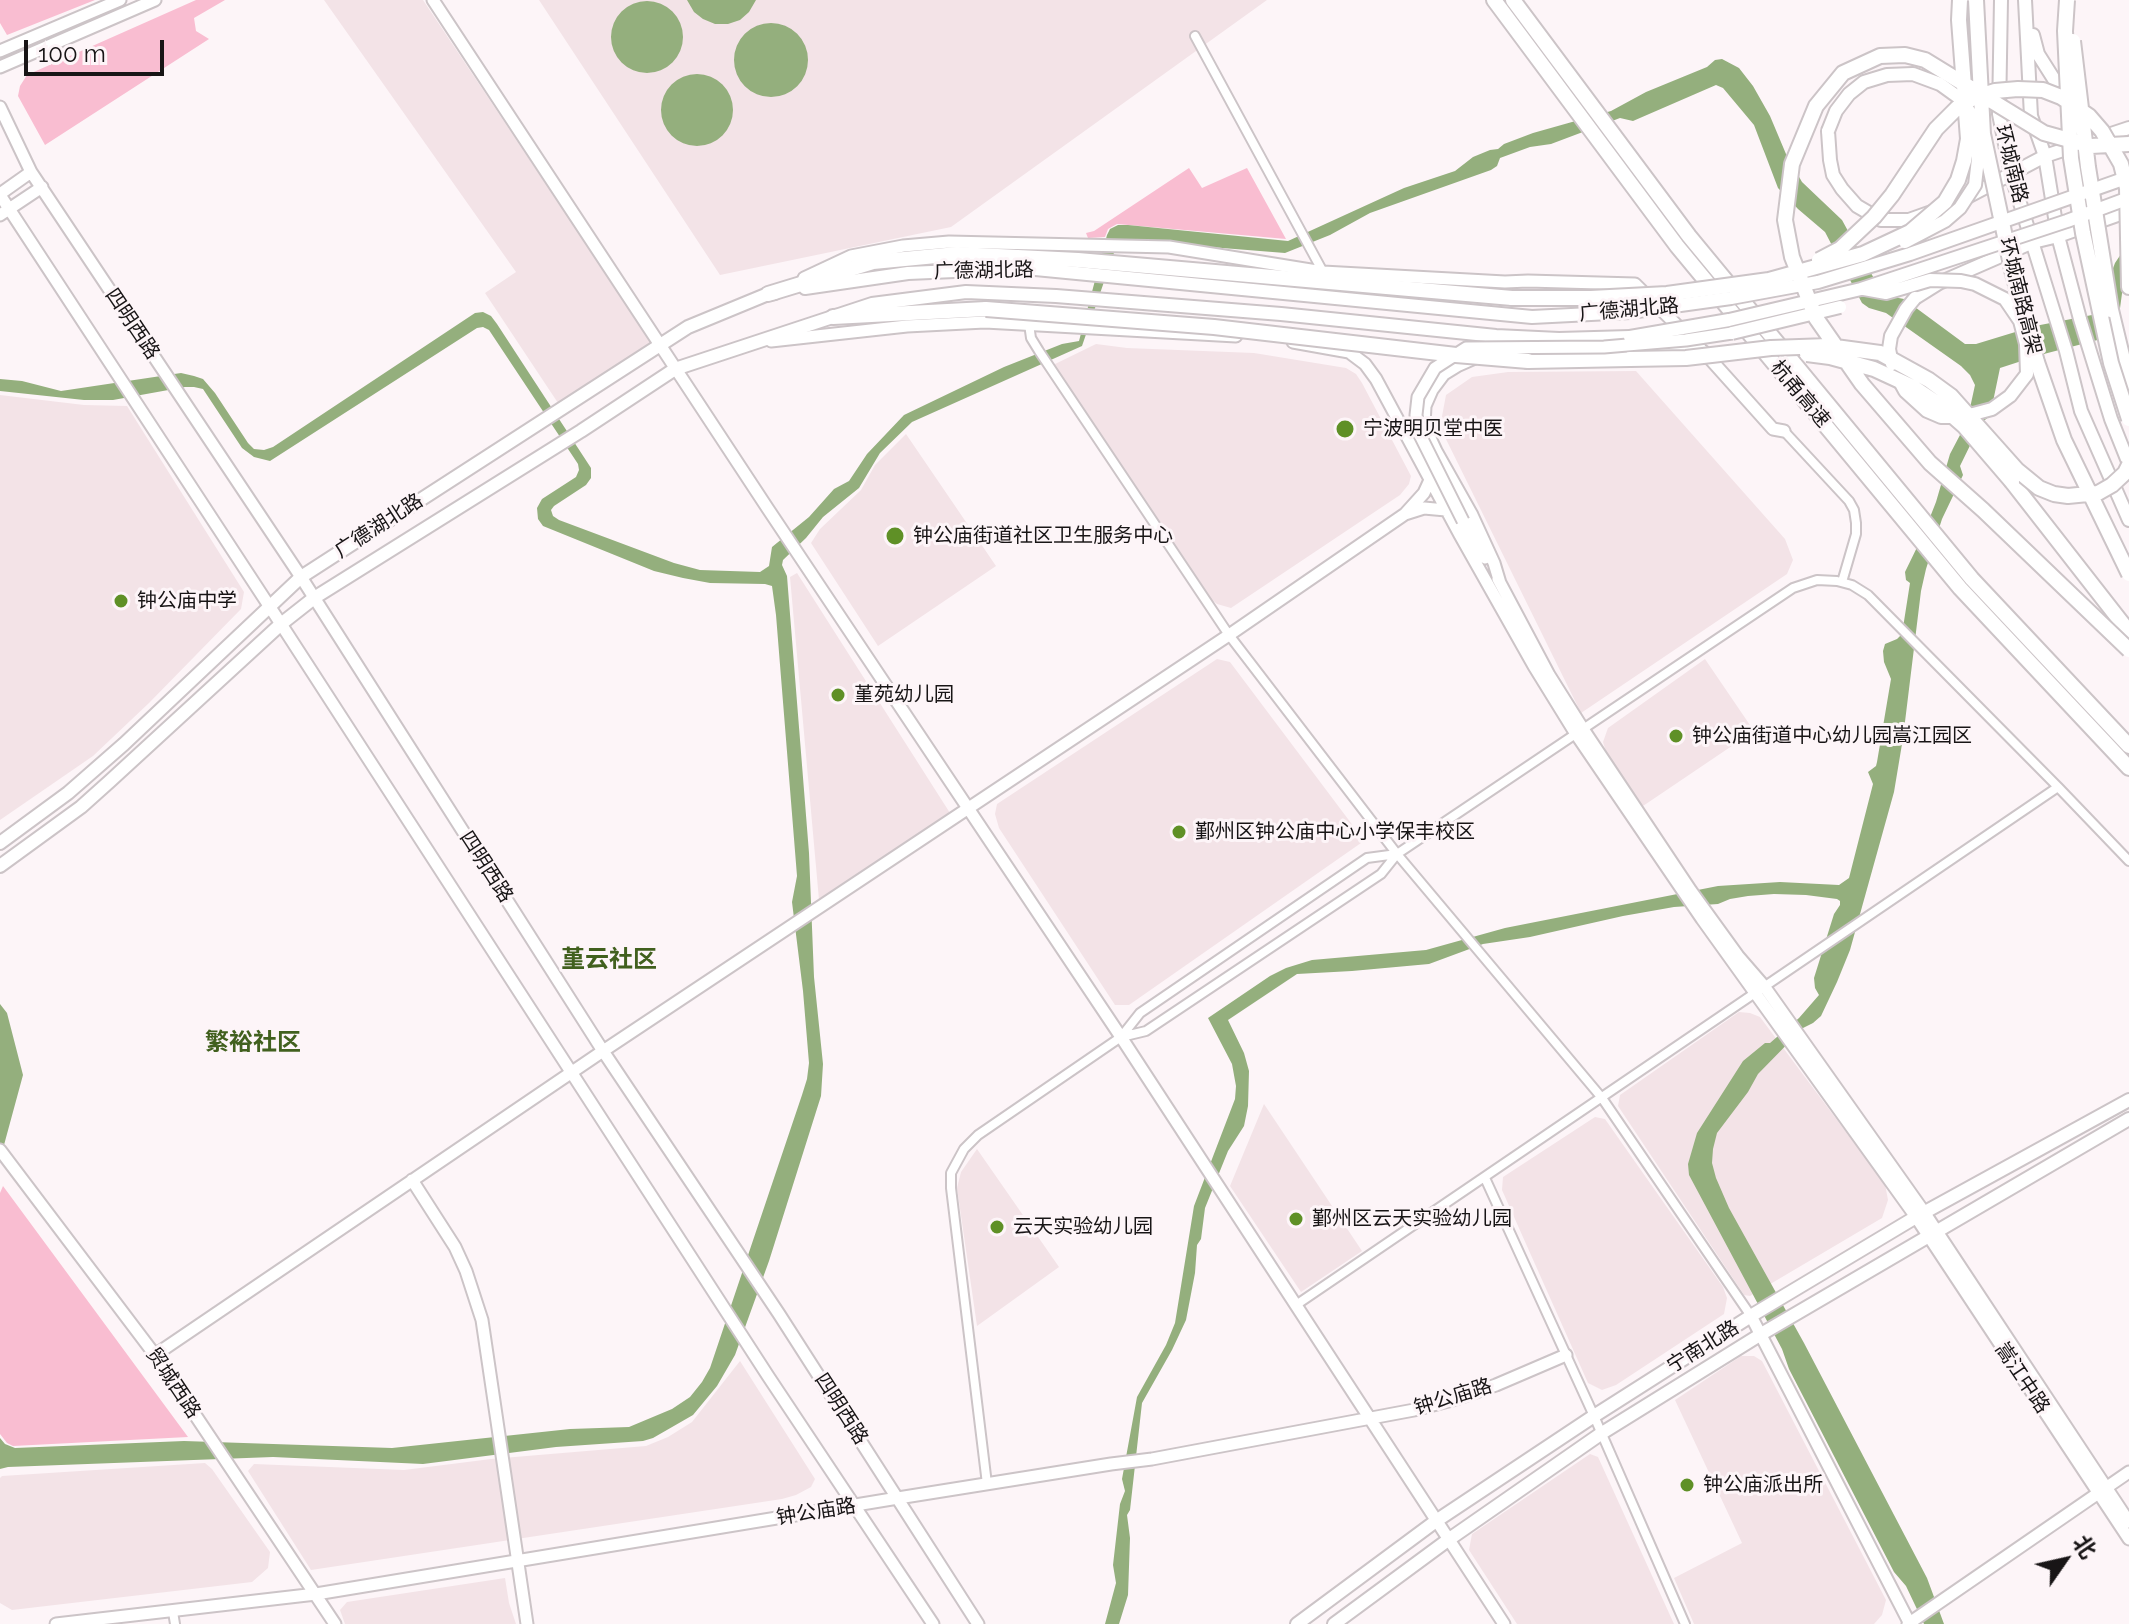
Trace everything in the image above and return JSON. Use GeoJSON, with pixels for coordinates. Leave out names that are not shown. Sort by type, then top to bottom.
{"type":"FeatureCollection","features":[{"type":"Feature","properties":{"kind":"highway","name":"杭甬高速"},"geometry":{"type":"LineString","coordinates":[[1494,0],[1677,246],[2129,768]]}},
{"type":"Feature","properties":{"kind":"highway","name":"杭甬高速"},"geometry":{"type":"LineString","coordinates":[[1513,0],[1689,236],[1890,492]]}},
{"type":"Feature","properties":{"kind":"highway"},"geometry":{"type":"LineString","coordinates":[[768,294],[873,262],[957,254],[1078,260],[1512,298],[1667,294],[1769,280],[1863,254],[1910,232],[1945,202],[1958,180],[1968,139],[1960,0]]}},
{"type":"Feature","properties":{"kind":"highway","name":"环城南路高架"},"geometry":{"type":"LineString","coordinates":[[1976,0],[1983,134],[2013,274],[2037,362],[2064,440],[2129,574]]}},
{"type":"Feature","properties":{"kind":"highway"},"geometry":{"type":"LineString","coordinates":[[2068,0],[2088,167],[2111,310],[2129,384]]}},
{"type":"Feature","properties":{"kind":"highway"},"geometry":{"type":"LineString","coordinates":[[2068,0],[2065,31],[2071,158],[2083,233],[2111,363],[2129,419]]}},
{"type":"Feature","properties":{"kind":"highway"},"geometry":{"type":"LineString","coordinates":[[2129,144],[2091,146],[2044,133],[1925,60],[1905,55],[1880,56],[1843,73],[1816,106],[1792,164],[1785,220],[1792,257],[1816,318],[1862,384],[1930,463],[2129,650]]}},
{"type":"Feature","properties":{"kind":"highway"},"geometry":{"type":"LineString","coordinates":[[1785,275],[1840,249],[1857,234],[1892,195],[1936,129],[1957,108],[1973,98],[1995,91],[2018,89],[2043,90],[2076,106],[2089,116],[2115,151],[2127,188],[2129,287]]}},
{"type":"Feature","properties":{"kind":"highway"},"geometry":{"type":"LineString","coordinates":[[833,317],[986,309],[1214,327],[1528,361],[1686,358],[1828,346],[1880,353],[1929,380],[1951,396],[2017,470],[2039,488],[2054,494],[2098,493],[2125,473],[2129,464]]}},
{"type":"Feature","properties":{"kind":"highway"},"geometry":{"type":"LineString","coordinates":[[1734,352],[1800,353],[1830,357],[1874,369],[1913,387],[1940,405],[1964,426],[2012,482],[2129,632]]}},
{"type":"Feature","properties":{"kind":"highway","name":"杭甬高速"},"geometry":{"type":"LineString","coordinates":[[1966,583],[2129,746]]}},
{"type":"Feature","properties":{"kind":"main road","name":"环城南路"},"geometry":{"type":"LineString","coordinates":[[2001,0],[1999,114],[2011,174],[2066,351],[2081,411],[2129,520]]}},
{"type":"Feature","properties":{"kind":"main road","name":"环城南路"},"geometry":{"type":"LineString","coordinates":[[2025,4],[2031,116],[2045,156],[2058,236],[2087,344],[2129,464]]}},
{"type":"Feature","properties":{"kind":"main road"},"geometry":{"type":"LineString","coordinates":[[2025,4],[2038,54],[2073,108],[2110,133]]}},
{"type":"Feature","properties":{"kind":"main road"},"geometry":{"type":"LineString","coordinates":[[1818,282],[1945,221],[1960,208],[1975,185],[1978,138],[1972,115],[1958,97],[1940,84],[1913,74],[1887,75],[1864,82],[1849,94],[1836,111],[1828,131],[1830,160],[1838,182],[1857,206],[1881,220],[1909,220],[1954,204],[2011,174],[2045,156],[2129,128]]}},
{"type":"Feature","properties":{"kind":"main road","name":"广德湖北路"},"geometry":{"type":"LineString","coordinates":[[0,843],[68,793],[116,752],[301,577],[688,327],[768,294],[908,273],[1025,268],[1532,317],[1630,312],[1818,282],[1910,254],[2129,177]]}},
{"type":"Feature","properties":{"kind":"main road","name":"广德湖北路"},"geometry":{"type":"LineString","coordinates":[[0,866],[81,807],[281,624],[314,598],[675,369],[872,304],[966,292],[1281,314],[1496,336],[1559,339],[1630,337],[1729,320],[1861,289],[2129,198]]}},
{"type":"Feature","properties":{"kind":"main road"},"geometry":{"type":"LineString","coordinates":[[1732,333],[1840,307],[1861,289],[1886,293],[1930,280],[1961,281],[1975,284],[2005,299],[2020,321],[2026,344],[2027,374],[2010,396],[1992,409],[1962,417],[1941,417],[1927,411],[1905,391],[1893,369],[1889,349],[1897,324],[1915,298],[1939,283],[2033,242],[2129,211]]}},
{"type":"Feature","properties":{"kind":"main road","name":"宁南北路"},"geometry":{"type":"LineString","coordinates":[[1297,1624],[1436,1521],[1753,1315],[1920,1214],[2129,1100]]}},
{"type":"Feature","properties":{"kind":"main road"},"geometry":{"type":"LineString","coordinates":[[1932,1233],[2129,1119]]}},
{"type":"Feature","properties":{"kind":"main road","name":"宁南北路"},"geometry":{"type":"LineString","coordinates":[[1334,1624],[1602,1433],[1932,1233]]}},
{"type":"Feature","properties":{"kind":"street"},"geometry":{"type":"LineString","coordinates":[[0,51],[120,0]]}},
{"type":"Feature","properties":{"kind":"street"},"geometry":{"type":"LineString","coordinates":[[0,67],[155,0]]}},
{"type":"Feature","properties":{"kind":"street"},"geometry":{"type":"LineString","coordinates":[[433,0],[1121,1037],[1504,1624]]}},
{"type":"Feature","properties":{"kind":"street"},"geometry":{"type":"LineString","coordinates":[[1195,36],[1323,272]]}},
{"type":"Feature","properties":{"kind":"street","name":"四明西路"},"geometry":{"type":"LineString","coordinates":[[0,107],[31,172],[301,577],[603,1051],[779,1314],[978,1624]]}},
{"type":"Feature","properties":{"kind":"street"},"geometry":{"type":"LineString","coordinates":[[0,195],[31,172]]}},
{"type":"Feature","properties":{"kind":"street"},"geometry":{"type":"LineString","coordinates":[[4,212],[42,187]]}},
{"type":"Feature","properties":{"kind":"street","name":"四明西路"},"geometry":{"type":"LineString","coordinates":[[0,195],[4,212],[120,377],[768,1376],[933,1624]]}},
{"type":"Feature","properties":{"kind":"street"},"geometry":{"type":"LineString","coordinates":[[768,294],[851,256],[903,246],[949,242],[1169,247],[1323,272],[1505,282],[1635,284],[1700,348],[1773,429],[1784,431],[1849,501],[1854,510],[1856,534],[1842,582]]}},
{"type":"Feature","properties":{"kind":"street"},"geometry":{"type":"LineString","coordinates":[[760,342],[907,326],[985,322],[1267,338],[1349,352],[1365,364],[1534,666],[1920,1214]]}},
{"type":"Feature","properties":{"kind":"street"},"geometry":{"type":"LineString","coordinates":[[1029,324],[1031,338],[1051,370],[1229,635],[1397,854],[1602,1098],[1753,1315],[1910,1623],[2129,1472]]}},
{"type":"Feature","properties":{"kind":"street"},"geometry":{"type":"LineString","coordinates":[[1732,333],[1604,347],[1466,348],[1435,368],[1418,397],[1416,415],[1420,435],[1463,521],[1500,583],[1579,732],[1672,877],[1759,989],[1772,1018],[1798,1055],[1920,1214]]}},
{"type":"Feature","properties":{"kind":"street"},"geometry":{"type":"LineString","coordinates":[[1500,583],[1472,515],[1424,425],[1425,406],[1444,374],[1480,356],[1700,348]]}},
{"type":"Feature","properties":{"kind":"street"},"geometry":{"type":"LineString","coordinates":[[155,1355],[603,1051],[1229,635],[1405,514],[1424,493],[1430,480]]}},
{"type":"Feature","properties":{"kind":"street"},"geometry":{"type":"LineString","coordinates":[[1405,514],[1424,508],[1446,510]]}},
{"type":"Feature","properties":{"kind":"street"},"geometry":{"type":"LineString","coordinates":[[1121,1037],[1146,1031],[1381,874],[1397,854],[1793,588],[1817,580],[1842,582],[1868,595],[2129,861]]}},
{"type":"Feature","properties":{"kind":"street"},"geometry":{"type":"LineString","coordinates":[[1296,1305],[2058,787]]}},
{"type":"Feature","properties":{"kind":"street"},"geometry":{"type":"LineString","coordinates":[[987,1484],[951,1188],[951,1173],[964,1149],[978,1135],[1121,1037],[1140,1013],[1367,858],[1397,854]]}},
{"type":"Feature","properties":{"kind":"street","name":"贸城西路"},"geometry":{"type":"LineString","coordinates":[[0,1150],[155,1355],[335,1624]]}},
{"type":"Feature","properties":{"kind":"street"},"geometry":{"type":"LineString","coordinates":[[1485,1178],[1602,1433],[1685,1624]]}},
{"type":"Feature","properties":{"kind":"street"},"geometry":{"type":"LineString","coordinates":[[412,1180],[455,1247],[482,1320],[527,1624]]}},
{"type":"Feature","properties":{"kind":"street","name":"嵩江中路"},"geometry":{"type":"LineString","coordinates":[[1920,1214],[2102,1490],[2129,1539]]}},
{"type":"Feature","properties":{"kind":"street","name":"钟公庙路"},"geometry":{"type":"LineString","coordinates":[[56,1624],[174,1618],[1152,1459],[1414,1410],[1496,1385],[1566,1355]]}},
{"type":"Feature","properties":{"kind":"street","name":"嵩江中路"},"geometry":{"type":"LineString","coordinates":[[2102,1490],[2129,1522]]}},
{"type":"Feature","properties":{"kind":"shaded area"},"geometry":{"type":"Polygon","coordinates":[[[0,0],[95,0],[7,35],[0,23],[0,0]]]}},
{"type":"Feature","properties":{"kind":"shaded area"},"geometry":{"type":"Polygon","coordinates":[[[196,0],[225,0],[194,18],[196,31],[209,39],[45,145],[18,96],[27,75],[196,0]]]}},
{"type":"Feature","properties":{"kind":"shaded area"},"geometry":{"type":"Polygon","coordinates":[[[324,0],[423,0],[652,343],[558,403],[485,293],[516,272],[324,0]]]}},
{"type":"Feature","properties":{"kind":"shaded area"},"geometry":{"type":"Polygon","coordinates":[[[539,0],[1267,0],[951,227],[720,275],[539,0]]]}},
{"type":"Feature","properties":{"kind":"shaded area"},"geometry":{"type":"Polygon","coordinates":[[[687,0],[756,0],[740,20],[715,24],[694,12],[687,0]]]}},
{"type":"Feature","properties":{"kind":"shaded area"},"geometry":{"type":"Polygon","coordinates":[[[647,1],[673,11],[683,37],[673,63],[647,73],[621,63],[611,37],[621,11],[647,1]]]}},
{"type":"Feature","properties":{"kind":"shaded area"},"geometry":{"type":"Polygon","coordinates":[[[771,23],[785,26],[797,34],[805,46],[808,60],[805,74],[797,86],[785,94],[771,97],[757,94],[745,86],[737,74],[734,60],[737,46],[745,34],[757,26],[771,23]]]}},
{"type":"Feature","properties":{"kind":"shaded area"},"geometry":{"type":"Polygon","coordinates":[[[1722,59],[1739,68],[1753,86],[1802,182],[1842,220],[1883,295],[1904,299],[1965,344],[1976,344],[2035,326],[2092,315],[2097,311],[2115,263],[2129,242],[2118,323],[2109,337],[2000,368],[1990,416],[1981,423],[1960,466],[1963,475],[1942,519],[1926,569],[1894,792],[1850,950],[1821,1016],[1803,1028],[1758,1074],[1717,1133],[1713,1149],[1712,1163],[1716,1178],[1729,1208],[1804,1343],[1927,1578],[1944,1624],[1924,1624],[1906,1586],[1894,1572],[1789,1369],[1782,1349],[1689,1175],[1688,1164],[1697,1133],[1743,1061],[1799,1018],[1819,995],[1814,978],[1840,901],[1774,894],[1730,899],[1718,904],[1674,907],[1483,944],[1429,964],[1297,974],[1228,1020],[1249,1071],[1244,1126],[1228,1151],[1205,1208],[1186,1320],[1142,1403],[1127,1515],[1130,1538],[1128,1595],[1119,1624],[1105,1624],[1116,1583],[1113,1565],[1120,1504],[1125,1491],[1122,1479],[1137,1397],[1175,1323],[1194,1206],[1235,1099],[1232,1064],[1208,1018],[1270,976],[1312,960],[1426,950],[1505,928],[1718,886],[1780,882],[1839,885],[1849,878],[1873,784],[1868,772],[1877,762],[1891,679],[1883,651],[1885,644],[1902,634],[1910,583],[1906,580],[1905,572],[1936,502],[1950,454],[1960,435],[1959,427],[1970,408],[1975,385],[1961,366],[1886,313],[1862,303],[1825,232],[1778,188],[1754,125],[1723,88],[1716,85],[1633,121],[1620,118],[1551,144],[1530,147],[1500,158],[1491,170],[1370,213],[1330,235],[1285,253],[1118,241],[1082,346],[912,422],[880,453],[859,488],[823,517],[783,560],[787,576],[809,853],[814,977],[823,1064],[821,1096],[769,1261],[735,1355],[717,1386],[693,1415],[643,1441],[556,1447],[423,1464],[273,1457],[0,1469],[0,1438],[15,1448],[184,1441],[392,1448],[570,1429],[629,1427],[672,1409],[690,1397],[710,1368],[802,1095],[809,1063],[792,902],[797,876],[772,586],[710,583],[654,571],[543,526],[538,519],[537,508],[542,499],[576,477],[578,464],[489,330],[477,328],[270,461],[254,457],[242,448],[203,389],[185,387],[113,400],[84,400],[0,391],[0,379],[61,391],[181,373],[194,376],[203,379],[215,393],[248,443],[254,449],[264,450],[475,313],[483,312],[497,324],[591,468],[591,478],[586,485],[554,506],[551,510],[553,516],[674,563],[700,570],[760,572],[769,566],[772,547],[809,517],[834,489],[849,481],[867,454],[904,415],[1004,367],[1062,344],[1079,341],[1110,229],[1128,225],[1288,241],[1404,188],[1455,171],[1473,157],[1504,144],[1611,111],[1722,59]]]}},
{"type":"Feature","properties":{"kind":"shaded area"},"geometry":{"type":"Polygon","coordinates":[[[704,74],[723,84],[731,96],[731,124],[723,136],[711,144],[690,146],[671,136],[663,124],[661,103],[671,84],[683,76],[704,74]]]}},
{"type":"Feature","properties":{"kind":"shaded area"},"geometry":{"type":"Polygon","coordinates":[[[1189,168],[1202,188],[1247,168],[1286,239],[1117,224],[1108,229],[1105,237],[1088,238],[1086,233],[1094,231],[1189,168]]]}},
{"type":"Feature","properties":{"kind":"shaded area"},"geometry":{"type":"Polygon","coordinates":[[[1096,344],[1254,353],[1346,368],[1356,374],[1362,383],[1411,476],[1409,484],[1400,495],[1231,608],[1217,604],[1053,365],[1096,344]]]}},
{"type":"Feature","properties":{"kind":"shaded area"},"geometry":{"type":"Polygon","coordinates":[[[1636,371],[1785,539],[1793,560],[1787,574],[1581,713],[1440,427],[1446,395],[1472,377],[1508,372],[1636,371]]]}},
{"type":"Feature","properties":{"kind":"shaded area","name":"钟公庙中学"},"geometry":{"type":"Polygon","coordinates":[[[0,395],[84,405],[127,406],[244,592],[241,609],[93,756],[0,820],[0,395]]]}},
{"type":"Feature","properties":{"kind":"shaded area","name":"钟公庙街道社区卫生服务中心"},"geometry":{"type":"Polygon","coordinates":[[[906,434],[996,566],[878,646],[811,543],[820,529],[861,490],[875,465],[906,434]]]}},
{"type":"Feature","properties":{"kind":"shaded area","name":"堇苑幼儿园"},"geometry":{"type":"Polygon","coordinates":[[[797,573],[950,813],[819,900],[790,577],[797,573]]]}},
{"type":"Feature","properties":{"kind":"shaded area","name":"鄞州区钟公庙中心小学保丰校区"},"geometry":{"type":"Polygon","coordinates":[[[1217,659],[1230,662],[1360,835],[1361,843],[1129,1005],[1115,1005],[999,828],[995,814],[997,804],[1217,659]]]}},
{"type":"Feature","properties":{"kind":"shaded area","name":"钟公庙街道中心幼儿园嵩江园区"},"geometry":{"type":"Polygon","coordinates":[[[1705,659],[1754,731],[1640,808],[1610,764],[1603,742],[1608,728],[1705,659]]]}},
{"type":"Feature","properties":{"kind":"shaded area"},"geometry":{"type":"Polygon","coordinates":[[[0,1004],[7,1013],[23,1075],[0,1153],[0,1004]]]}},
{"type":"Feature","properties":{"kind":"shaded area"},"geometry":{"type":"Polygon","coordinates":[[[1739,1012],[1760,1017],[1885,1184],[1888,1200],[1882,1218],[1750,1296],[1744,1295],[1618,1106],[1620,1095],[1739,1012]]]}},
{"type":"Feature","properties":{"kind":"shaded area","name":"鄞州区云天实验幼儿园"},"geometry":{"type":"Polygon","coordinates":[[[1264,1104],[1362,1251],[1301,1292],[1230,1186],[1264,1104]]]}},
{"type":"Feature","properties":{"kind":"shaded area"},"geometry":{"type":"Polygon","coordinates":[[[1595,1117],[1605,1119],[1723,1287],[1727,1298],[1724,1314],[1616,1385],[1602,1390],[1588,1383],[1502,1190],[1503,1177],[1595,1117]]]}},
{"type":"Feature","properties":{"kind":"shaded area","name":"云天实验幼儿园"},"geometry":{"type":"Polygon","coordinates":[[[977,1149],[1059,1267],[977,1326],[957,1188],[961,1172],[977,1149]]]}},
{"type":"Feature","properties":{"kind":"shaded area"},"geometry":{"type":"Polygon","coordinates":[[[3,1186],[188,1437],[13,1446],[0,1434],[0,1193],[3,1186]]]}},
{"type":"Feature","properties":{"kind":"shaded area"},"geometry":{"type":"Polygon","coordinates":[[[1741,1356],[1754,1356],[1762,1361],[1886,1600],[1882,1615],[1874,1624],[1694,1624],[1674,1578],[1742,1543],[1675,1400],[1741,1356]]]}},
{"type":"Feature","properties":{"kind":"shaded area"},"geometry":{"type":"Polygon","coordinates":[[[740,1361],[815,1479],[811,1487],[796,1495],[311,1570],[248,1471],[254,1464],[404,1470],[646,1446],[692,1422],[740,1361]]]}},
{"type":"Feature","properties":{"kind":"shaded area"},"geometry":{"type":"Polygon","coordinates":[[[1590,1454],[1598,1457],[1674,1624],[1517,1624],[1469,1550],[1472,1534],[1590,1454]]]}},
{"type":"Feature","properties":{"kind":"shaded area"},"geometry":{"type":"Polygon","coordinates":[[[205,1463],[270,1552],[268,1568],[252,1582],[12,1610],[0,1603],[2,1476],[205,1463]]]}},
{"type":"Feature","properties":{"kind":"shaded area"},"geometry":{"type":"Polygon","coordinates":[[[505,1578],[516,1624],[345,1624],[340,1610],[347,1602],[505,1578]]]}},
{"type":"Feature","properties":{"kind":"place","name":"宁波明贝堂中医"},"geometry":{"type":"Point","coordinates":[1345,429]}},
{"type":"Feature","properties":{"kind":"place","name":"钟公庙街道社区卫生服务中心"},"geometry":{"type":"Point","coordinates":[895,536]}},
{"type":"Feature","properties":{"kind":"place","name":"钟公庙中学"},"geometry":{"type":"Point","coordinates":[121,601]}},
{"type":"Feature","properties":{"kind":"place","name":"堇苑幼儿园"},"geometry":{"type":"Point","coordinates":[838,695]}},
{"type":"Feature","properties":{"kind":"place","name":"钟公庙街道中心幼儿园嵩江园区"},"geometry":{"type":"Point","coordinates":[1676,736]}},
{"type":"Feature","properties":{"kind":"place","name":"鄞州区钟公庙中心小学保丰校区"},"geometry":{"type":"Point","coordinates":[1179,832]}},
{"type":"Feature","properties":{"kind":"place","name":"鄞州区云天实验幼儿园"},"geometry":{"type":"Point","coordinates":[1296,1219]}},
{"type":"Feature","properties":{"kind":"place","name":"云天实验幼儿园"},"geometry":{"type":"Point","coordinates":[997,1227]}},
{"type":"Feature","properties":{"kind":"place","name":"钟公庙派出所"},"geometry":{"type":"Point","coordinates":[1687,1485]}},
{"type":"Feature","properties":{"kind":"district","name":"堇云社区"},"geometry":{"type":"Point","coordinates":[609,960]}},
{"type":"Feature","properties":{"kind":"district","name":"繁裕社区"},"geometry":{"type":"Point","coordinates":[253,1043]}}]}
